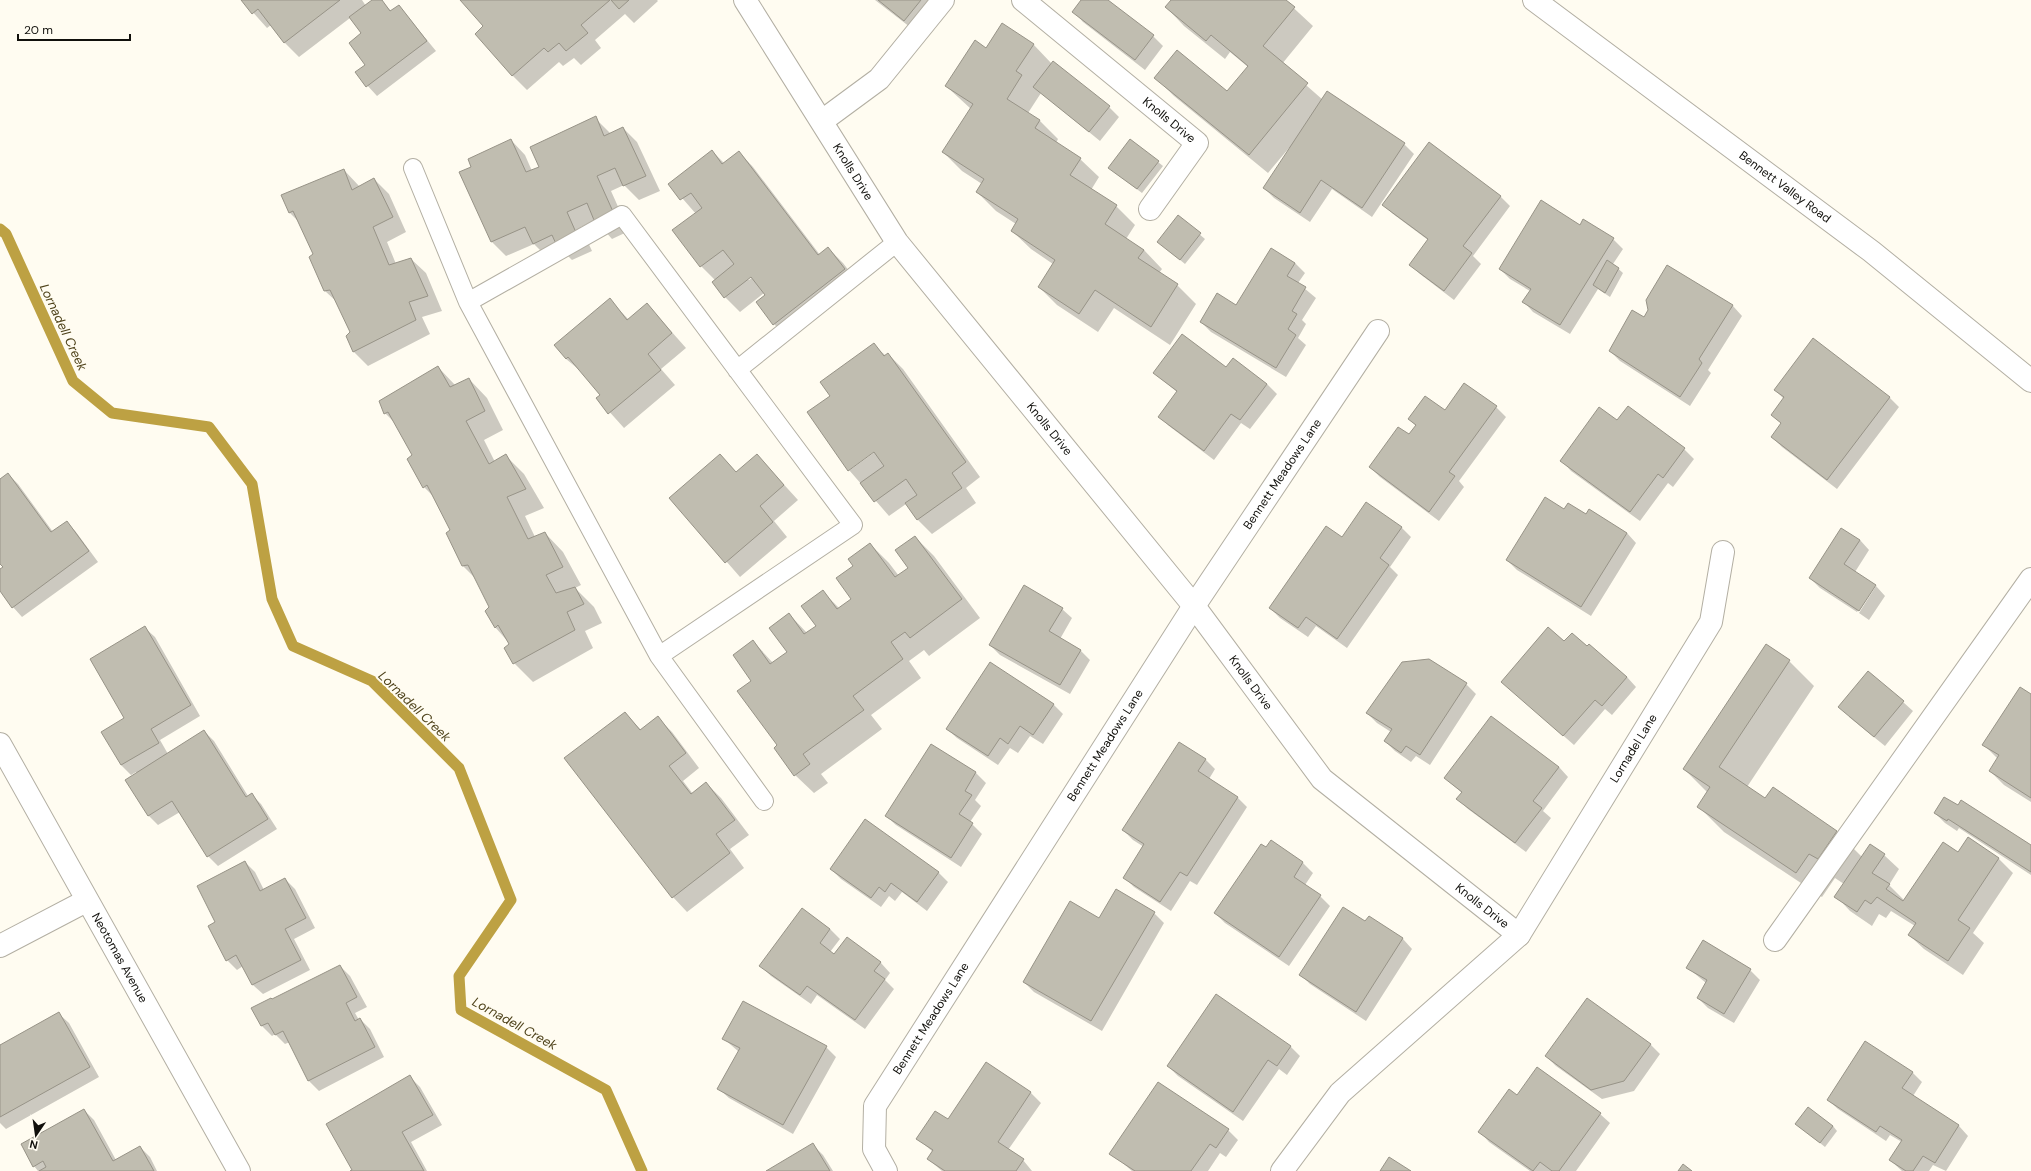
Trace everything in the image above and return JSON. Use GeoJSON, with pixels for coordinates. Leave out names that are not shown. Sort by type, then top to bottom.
{"type":"FeatureCollection","features":[{"type":"Feature","properties":{"kind":"street","name":"Knolls Drive"},"geometry":{"type":"LineString","coordinates":[[745,0],[897,242],[1194,606],[1322,779],[1519,935],[1340,1093],[1282,1171]]}},
{"type":"Feature","properties":{"kind":"street"},"geometry":{"type":"LineString","coordinates":[[822,121],[879,79],[943,0]]}},
{"type":"Feature","properties":{"kind":"street","name":"Knolls Drive"},"geometry":{"type":"LineString","coordinates":[[1023,0],[1197,143],[1150,209]]}},
{"type":"Feature","properties":{"kind":"street","name":"Bennett Valley Road"},"geometry":{"type":"LineString","coordinates":[[1534,0],[1871,251],[2031,381]]}},
{"type":"Feature","properties":{"kind":"street","name":"Bennett Meadows Lane"},"geometry":{"type":"LineString","coordinates":[[886,1171],[874,1148],[875,1106],[1194,606],[1378,331]]}},
{"type":"Feature","properties":{"kind":"street","name":"Lornadel Lane"},"geometry":{"type":"LineString","coordinates":[[1519,935],[1711,622],[1723,552]]}},
{"type":"Feature","properties":{"kind":"street"},"geometry":{"type":"LineString","coordinates":[[1775,940],[2031,579]]}},
{"type":"Feature","properties":{"kind":"street","name":"Neotomas Avenue"},"geometry":{"type":"LineString","coordinates":[[0,744],[86,901],[239,1171]]}},
{"type":"Feature","properties":{"kind":"street"},"geometry":{"type":"LineString","coordinates":[[0,946],[86,901]]}},
{"type":"Feature","properties":{"kind":"lane"},"geometry":{"type":"LineString","coordinates":[[413,168],[468,302],[659,656],[764,800]]}},
{"type":"Feature","properties":{"kind":"lane"},"geometry":{"type":"LineString","coordinates":[[468,302],[622,215],[853,525],[659,656]]}},
{"type":"Feature","properties":{"kind":"lane"},"geometry":{"type":"LineString","coordinates":[[737,370],[897,242]]}},
{"type":"Feature","properties":{"kind":"building"},"geometry":{"type":"Polygon","coordinates":[[[241,0],[340,0],[284,43],[258,9],[252,14],[241,0]]]}},
{"type":"Feature","properties":{"kind":"building"},"geometry":{"type":"Polygon","coordinates":[[[372,0],[382,0],[390,11],[399,5],[427,41],[366,87],[355,72],[365,65],[349,43],[361,33],[349,17],[372,0]]]}},
{"type":"Feature","properties":{"kind":"building"},"geometry":{"type":"Polygon","coordinates":[[[460,0],[610,0],[581,25],[588,33],[566,51],[559,43],[548,52],[544,48],[512,76],[475,34],[483,26],[460,0]]]}},
{"type":"Feature","properties":{"kind":"building"},"geometry":{"type":"Polygon","coordinates":[[[611,0],[629,0],[619,9],[611,0]]]}},
{"type":"Feature","properties":{"kind":"building"},"geometry":{"type":"Polygon","coordinates":[[[878,0],[921,0],[904,21],[878,0]]]}},
{"type":"Feature","properties":{"kind":"building"},"geometry":{"type":"Polygon","coordinates":[[[1081,0],[1108,0],[1154,35],[1135,60],[1072,12],[1081,0]]]}},
{"type":"Feature","properties":{"kind":"building"},"geometry":{"type":"Polygon","coordinates":[[[1171,0],[1286,0],[1295,7],[1263,46],[1308,83],[1249,155],[1154,78],[1177,50],[1227,91],[1248,66],[1211,35],[1206,41],[1165,7],[1171,0]]]}},
{"type":"Feature","properties":{"kind":"building"},"geometry":{"type":"Polygon","coordinates":[[[1002,23],[1034,44],[1016,71],[1022,75],[1007,99],[1040,120],[1035,128],[1081,158],[1070,175],[1117,205],[1105,224],[1144,250],[1138,258],[1178,284],[1151,327],[1095,290],[1079,314],[1038,287],[1055,260],[1011,231],[1018,219],[976,192],[984,179],[942,152],[973,104],[945,86],[975,40],[986,48],[1002,23]]]}},
{"type":"Feature","properties":{"kind":"building"},"geometry":{"type":"Polygon","coordinates":[[[1053,61],[1110,106],[1089,132],[1033,87],[1053,61]]]}},
{"type":"Feature","properties":{"kind":"building"},"geometry":{"type":"Polygon","coordinates":[[[1327,91],[1405,143],[1362,208],[1321,180],[1300,213],[1263,188],[1327,91]]]}},
{"type":"Feature","properties":{"kind":"building"},"geometry":{"type":"Polygon","coordinates":[[[596,116],[604,136],[623,127],[646,176],[623,186],[615,168],[597,176],[615,216],[596,225],[587,203],[567,212],[578,237],[557,246],[552,235],[533,244],[525,227],[491,242],[459,172],[471,167],[468,159],[511,139],[526,172],[539,167],[530,147],[596,116]]]}},
{"type":"Feature","properties":{"kind":"building"},"geometry":{"type":"Polygon","coordinates":[[[1130,139],[1159,161],[1137,189],[1108,168],[1130,139]]]}},
{"type":"Feature","properties":{"kind":"building"},"geometry":{"type":"Polygon","coordinates":[[[1429,142],[1501,196],[1463,246],[1472,253],[1444,291],[1409,265],[1428,239],[1382,205],[1429,142]]]}},
{"type":"Feature","properties":{"kind":"building"},"geometry":{"type":"Polygon","coordinates":[[[712,150],[722,164],[739,151],[818,255],[828,247],[845,269],[773,325],[756,302],[765,295],[751,277],[724,298],[712,282],[734,264],[723,250],[700,267],[672,230],[702,208],[691,193],[680,200],[668,184],[712,150]]]}},
{"type":"Feature","properties":{"kind":"building"},"geometry":{"type":"Polygon","coordinates":[[[344,169],[352,190],[374,178],[393,217],[373,227],[389,265],[411,258],[428,296],[409,302],[416,320],[353,352],[346,336],[350,332],[330,290],[324,291],[309,257],[313,254],[293,211],[289,213],[281,195],[344,169]]]}},
{"type":"Feature","properties":{"kind":"building"},"geometry":{"type":"Polygon","coordinates":[[[1541,200],[1580,225],[1583,219],[1614,238],[1560,325],[1522,302],[1531,289],[1499,269],[1541,200]]]}},
{"type":"Feature","properties":{"kind":"building"},"geometry":{"type":"Polygon","coordinates":[[[1178,215],[1201,233],[1180,260],[1157,242],[1178,215]]]}},
{"type":"Feature","properties":{"kind":"building"},"geometry":{"type":"Polygon","coordinates":[[[1271,248],[1295,263],[1287,276],[1306,287],[1292,311],[1297,314],[1288,329],[1296,335],[1276,368],[1200,322],[1217,293],[1236,305],[1271,248]]]}},
{"type":"Feature","properties":{"kind":"building"},"geometry":{"type":"Polygon","coordinates":[[[1607,260],[1619,268],[1605,293],[1593,285],[1607,260]]]}},
{"type":"Feature","properties":{"kind":"building"},"geometry":{"type":"Polygon","coordinates":[[[1667,265],[1733,305],[1699,359],[1702,363],[1680,397],[1609,351],[1632,310],[1644,317],[1648,310],[1646,300],[1667,265]]]}},
{"type":"Feature","properties":{"kind":"building"},"geometry":{"type":"Polygon","coordinates":[[[610,298],[627,320],[647,303],[672,333],[648,354],[661,370],[608,414],[596,398],[600,395],[568,357],[566,359],[554,345],[610,298]]]}},
{"type":"Feature","properties":{"kind":"building"},"geometry":{"type":"Polygon","coordinates":[[[1182,334],[1226,367],[1233,358],[1267,384],[1240,420],[1231,414],[1204,451],[1158,417],[1177,391],[1153,373],[1182,334]]]}},
{"type":"Feature","properties":{"kind":"building"},"geometry":{"type":"Polygon","coordinates":[[[1813,338],[1890,397],[1827,480],[1771,437],[1781,423],[1771,415],[1784,397],[1774,390],[1813,338]]]}},
{"type":"Feature","properties":{"kind":"building"},"geometry":{"type":"Polygon","coordinates":[[[874,343],[884,356],[888,353],[966,462],[952,473],[962,488],[917,520],[905,503],[917,495],[906,479],[874,502],[860,483],[884,466],[874,452],[848,471],[807,412],[830,396],[820,382],[874,343]]]}},
{"type":"Feature","properties":{"kind":"building"},"geometry":{"type":"Polygon","coordinates":[[[438,366],[450,387],[469,378],[485,411],[466,421],[489,464],[506,454],[526,489],[507,497],[528,539],[545,532],[563,567],[546,575],[556,593],[575,587],[584,604],[567,612],[575,630],[513,664],[504,648],[509,644],[498,625],[495,628],[485,611],[489,607],[468,565],[462,566],[446,533],[450,530],[427,485],[423,488],[407,459],[412,455],[388,412],[384,414],[379,401],[438,366]]]}},
{"type":"Feature","properties":{"kind":"building"},"geometry":{"type":"Polygon","coordinates":[[[1464,383],[1497,406],[1449,472],[1455,476],[1429,512],[1369,467],[1398,427],[1409,434],[1416,425],[1408,419],[1425,396],[1445,410],[1464,383]]]}},
{"type":"Feature","properties":{"kind":"building"},"geometry":{"type":"Polygon","coordinates":[[[1628,406],[1685,448],[1663,478],[1658,474],[1630,512],[1560,461],[1599,407],[1617,420],[1628,406]]]}},
{"type":"Feature","properties":{"kind":"building"},"geometry":{"type":"Polygon","coordinates":[[[720,454],[736,472],[757,454],[784,485],[760,506],[773,522],[725,563],[669,498],[720,454]]]}},
{"type":"Feature","properties":{"kind":"building"},"geometry":{"type":"Polygon","coordinates":[[[8,473],[51,532],[67,521],[89,551],[12,608],[0,591],[0,569],[3,567],[0,564],[0,479],[8,473]]]}},
{"type":"Feature","properties":{"kind":"building"},"geometry":{"type":"Polygon","coordinates":[[[1545,497],[1564,509],[1568,503],[1586,514],[1589,509],[1627,533],[1581,607],[1506,560],[1545,497]]]}},
{"type":"Feature","properties":{"kind":"building"},"geometry":{"type":"Polygon","coordinates":[[[1366,502],[1402,527],[1380,558],[1389,565],[1337,639],[1306,617],[1298,628],[1269,608],[1326,526],[1342,537],[1366,502]]]}},
{"type":"Feature","properties":{"kind":"building"},"geometry":{"type":"Polygon","coordinates":[[[1841,528],[1860,540],[1844,564],[1876,585],[1859,611],[1809,578],[1841,528]]]}},
{"type":"Feature","properties":{"kind":"building"},"geometry":{"type":"Polygon","coordinates":[[[915,536],[962,599],[910,638],[905,632],[891,642],[903,659],[853,696],[864,710],[803,754],[810,764],[794,776],[774,748],[777,745],[737,691],[751,681],[733,655],[753,640],[770,664],[787,652],[769,628],[789,613],[804,634],[816,626],[801,606],[823,590],[837,609],[851,599],[836,578],[853,566],[848,559],[870,543],[895,577],[908,568],[895,550],[915,536]]]}},
{"type":"Feature","properties":{"kind":"building"},"geometry":{"type":"Polygon","coordinates":[[[1024,585],[1063,608],[1049,631],[1081,650],[1060,685],[989,645],[1024,585]]]}},
{"type":"Feature","properties":{"kind":"building"},"geometry":{"type":"Polygon","coordinates":[[[145,626],[191,705],[151,729],[159,743],[121,765],[101,732],[124,718],[90,659],[145,626]]]}},
{"type":"Feature","properties":{"kind":"building"},"geometry":{"type":"Polygon","coordinates":[[[1548,627],[1564,641],[1572,633],[1587,646],[1589,644],[1627,677],[1602,706],[1595,700],[1563,736],[1501,682],[1548,627]]]}},
{"type":"Feature","properties":{"kind":"building"},"geometry":{"type":"Polygon","coordinates":[[[1766,644],[1790,660],[1719,767],[1765,798],[1773,787],[1837,831],[1818,859],[1809,854],[1796,873],[1697,807],[1710,787],[1683,769],[1766,644]]]}},
{"type":"Feature","properties":{"kind":"building"},"geometry":{"type":"Polygon","coordinates":[[[1429,659],[1467,683],[1420,755],[1406,746],[1401,753],[1384,741],[1392,729],[1366,713],[1402,662],[1429,659]]]}},
{"type":"Feature","properties":{"kind":"building"},"geometry":{"type":"Polygon","coordinates":[[[990,662],[1054,704],[1033,735],[1020,726],[1008,744],[1000,738],[988,756],[946,729],[990,662]]]}},
{"type":"Feature","properties":{"kind":"building"},"geometry":{"type":"Polygon","coordinates":[[[1868,671],[1904,701],[1874,737],[1838,707],[1868,671]]]}},
{"type":"Feature","properties":{"kind":"building"},"geometry":{"type":"Polygon","coordinates":[[[2020,687],[2031,694],[2031,798],[1989,771],[1999,755],[1982,745],[2020,687]]]}},
{"type":"Feature","properties":{"kind":"building"},"geometry":{"type":"Polygon","coordinates":[[[625,712],[640,730],[658,716],[686,753],[669,766],[691,794],[706,782],[735,820],[716,834],[730,853],[672,898],[564,758],[625,712]]]}},
{"type":"Feature","properties":{"kind":"building"},"geometry":{"type":"Polygon","coordinates":[[[1491,716],[1559,767],[1533,801],[1542,808],[1515,843],[1456,799],[1462,792],[1444,778],[1491,716]]]}},
{"type":"Feature","properties":{"kind":"building"},"geometry":{"type":"Polygon","coordinates":[[[204,730],[246,797],[252,793],[268,819],[207,857],[172,801],[148,816],[125,780],[204,730]]]}},
{"type":"Feature","properties":{"kind":"building"},"geometry":{"type":"Polygon","coordinates":[[[1179,742],[1206,759],[1198,771],[1238,797],[1187,876],[1180,872],[1160,902],[1123,878],[1144,844],[1122,830],[1179,742]]]}},
{"type":"Feature","properties":{"kind":"building"},"geometry":{"type":"Polygon","coordinates":[[[931,744],[976,772],[965,791],[972,795],[959,814],[973,823],[951,858],[885,816],[931,744]]]}},
{"type":"Feature","properties":{"kind":"building"},"geometry":{"type":"Polygon","coordinates":[[[1944,797],[1958,805],[1961,800],[2031,845],[2031,872],[1948,819],[1947,821],[1934,813],[1944,797]]]}},
{"type":"Feature","properties":{"kind":"building"},"geometry":{"type":"Polygon","coordinates":[[[865,819],[939,872],[917,902],[891,883],[885,892],[879,887],[871,898],[830,869],[865,819]]]}},
{"type":"Feature","properties":{"kind":"building"},"geometry":{"type":"Polygon","coordinates":[[[1968,837],[1999,858],[1958,920],[1970,928],[1948,961],[1908,935],[1916,923],[1877,897],[1871,904],[1865,900],[1857,912],[1834,897],[1870,844],[1885,854],[1872,873],[1890,884],[1886,889],[1903,901],[1943,842],[1958,852],[1968,837]]]}},
{"type":"Feature","properties":{"kind":"building"},"geometry":{"type":"Polygon","coordinates":[[[1271,840],[1303,862],[1294,877],[1321,895],[1279,957],[1214,913],[1261,844],[1266,847],[1271,840]]]}},
{"type":"Feature","properties":{"kind":"building"},"geometry":{"type":"Polygon","coordinates":[[[245,861],[260,891],[285,878],[306,918],[285,929],[301,960],[252,985],[236,955],[226,961],[208,926],[215,922],[197,886],[245,861]]]}},
{"type":"Feature","properties":{"kind":"building"},"geometry":{"type":"Polygon","coordinates":[[[1116,889],[1155,912],[1091,1021],[1023,982],[1070,901],[1099,918],[1116,889]]]}},
{"type":"Feature","properties":{"kind":"building"},"geometry":{"type":"Polygon","coordinates":[[[1343,907],[1365,921],[1369,916],[1403,938],[1356,1012],[1299,975],[1343,907]]]}},
{"type":"Feature","properties":{"kind":"building"},"geometry":{"type":"Polygon","coordinates":[[[802,908],[830,929],[820,943],[834,954],[847,937],[881,962],[874,971],[885,979],[855,1020],[807,986],[800,995],[759,966],[802,908]]]}},
{"type":"Feature","properties":{"kind":"building"},"geometry":{"type":"Polygon","coordinates":[[[1703,940],[1751,969],[1724,1014],[1697,998],[1707,980],[1686,968],[1703,940]]]}},
{"type":"Feature","properties":{"kind":"building"},"geometry":{"type":"Polygon","coordinates":[[[340,965],[357,997],[346,1003],[355,1021],[360,1018],[375,1047],[308,1081],[283,1031],[275,1035],[268,1023],[261,1026],[251,1008],[340,965]]]}},
{"type":"Feature","properties":{"kind":"building"},"geometry":{"type":"Polygon","coordinates":[[[1216,994],[1291,1046],[1277,1066],[1268,1060],[1233,1112],[1167,1066],[1216,994]]]}},
{"type":"Feature","properties":{"kind":"building"},"geometry":{"type":"Polygon","coordinates":[[[1587,998],[1651,1044],[1624,1081],[1591,1090],[1545,1056],[1587,998]]]}},
{"type":"Feature","properties":{"kind":"building"},"geometry":{"type":"Polygon","coordinates":[[[743,1001],[827,1046],[783,1125],[717,1089],[740,1048],[722,1039],[743,1001]]]}},
{"type":"Feature","properties":{"kind":"building"},"geometry":{"type":"Polygon","coordinates":[[[59,1012],[90,1067],[0,1117],[0,1045],[59,1012]]]}},
{"type":"Feature","properties":{"kind":"building"},"geometry":{"type":"Polygon","coordinates":[[[1865,1041],[1913,1072],[1902,1088],[1959,1125],[1935,1163],[1923,1156],[1913,1171],[1906,1171],[1889,1160],[1902,1140],[1880,1126],[1876,1132],[1827,1100],[1865,1041]]]}},
{"type":"Feature","properties":{"kind":"building"},"geometry":{"type":"Polygon","coordinates":[[[986,1062],[1031,1092],[998,1142],[1024,1159],[1016,1171],[945,1171],[927,1159],[933,1150],[916,1139],[935,1111],[948,1119],[986,1062]]]}},
{"type":"Feature","properties":{"kind":"building"},"geometry":{"type":"Polygon","coordinates":[[[1537,1067],[1601,1113],[1559,1171],[1552,1171],[1540,1162],[1533,1171],[1478,1132],[1509,1089],[1517,1095],[1537,1067]]]}},
{"type":"Feature","properties":{"kind":"building"},"geometry":{"type":"Polygon","coordinates":[[[410,1075],[433,1115],[402,1132],[424,1171],[350,1171],[352,1170],[326,1124],[410,1075]]]}},
{"type":"Feature","properties":{"kind":"building"},"geometry":{"type":"Polygon","coordinates":[[[1158,1082],[1229,1129],[1216,1148],[1210,1144],[1191,1171],[1135,1171],[1109,1154],[1158,1082]]]}},
{"type":"Feature","properties":{"kind":"building"},"geometry":{"type":"Polygon","coordinates":[[[1808,1107],[1833,1126],[1820,1143],[1795,1124],[1808,1107]]]}},
{"type":"Feature","properties":{"kind":"building"},"geometry":{"type":"Polygon","coordinates":[[[84,1109],[113,1161],[140,1146],[154,1171],[39,1171],[46,1167],[43,1161],[33,1167],[21,1144],[84,1109]]]}},
{"type":"Feature","properties":{"kind":"building"},"geometry":{"type":"Polygon","coordinates":[[[813,1143],[830,1171],[766,1171],[813,1143]]]}},
{"type":"Feature","properties":{"kind":"building"},"geometry":{"type":"Polygon","coordinates":[[[1389,1157],[1411,1171],[1380,1171],[1389,1157]]]}},
{"type":"Feature","properties":{"kind":"building"},"geometry":{"type":"Polygon","coordinates":[[[1683,1164],[1692,1171],[1678,1171],[1683,1164]]]}},
{"type":"Feature","properties":{"kind":"waterway","name":"Lornadell Creek"},"geometry":{"type":"LineString","coordinates":[[0,229],[6,234],[73,381],[112,413],[209,427],[252,484],[272,599],[293,646],[372,681],[459,768],[511,900],[459,976],[461,1010],[606,1090],[642,1171]]}}]}
